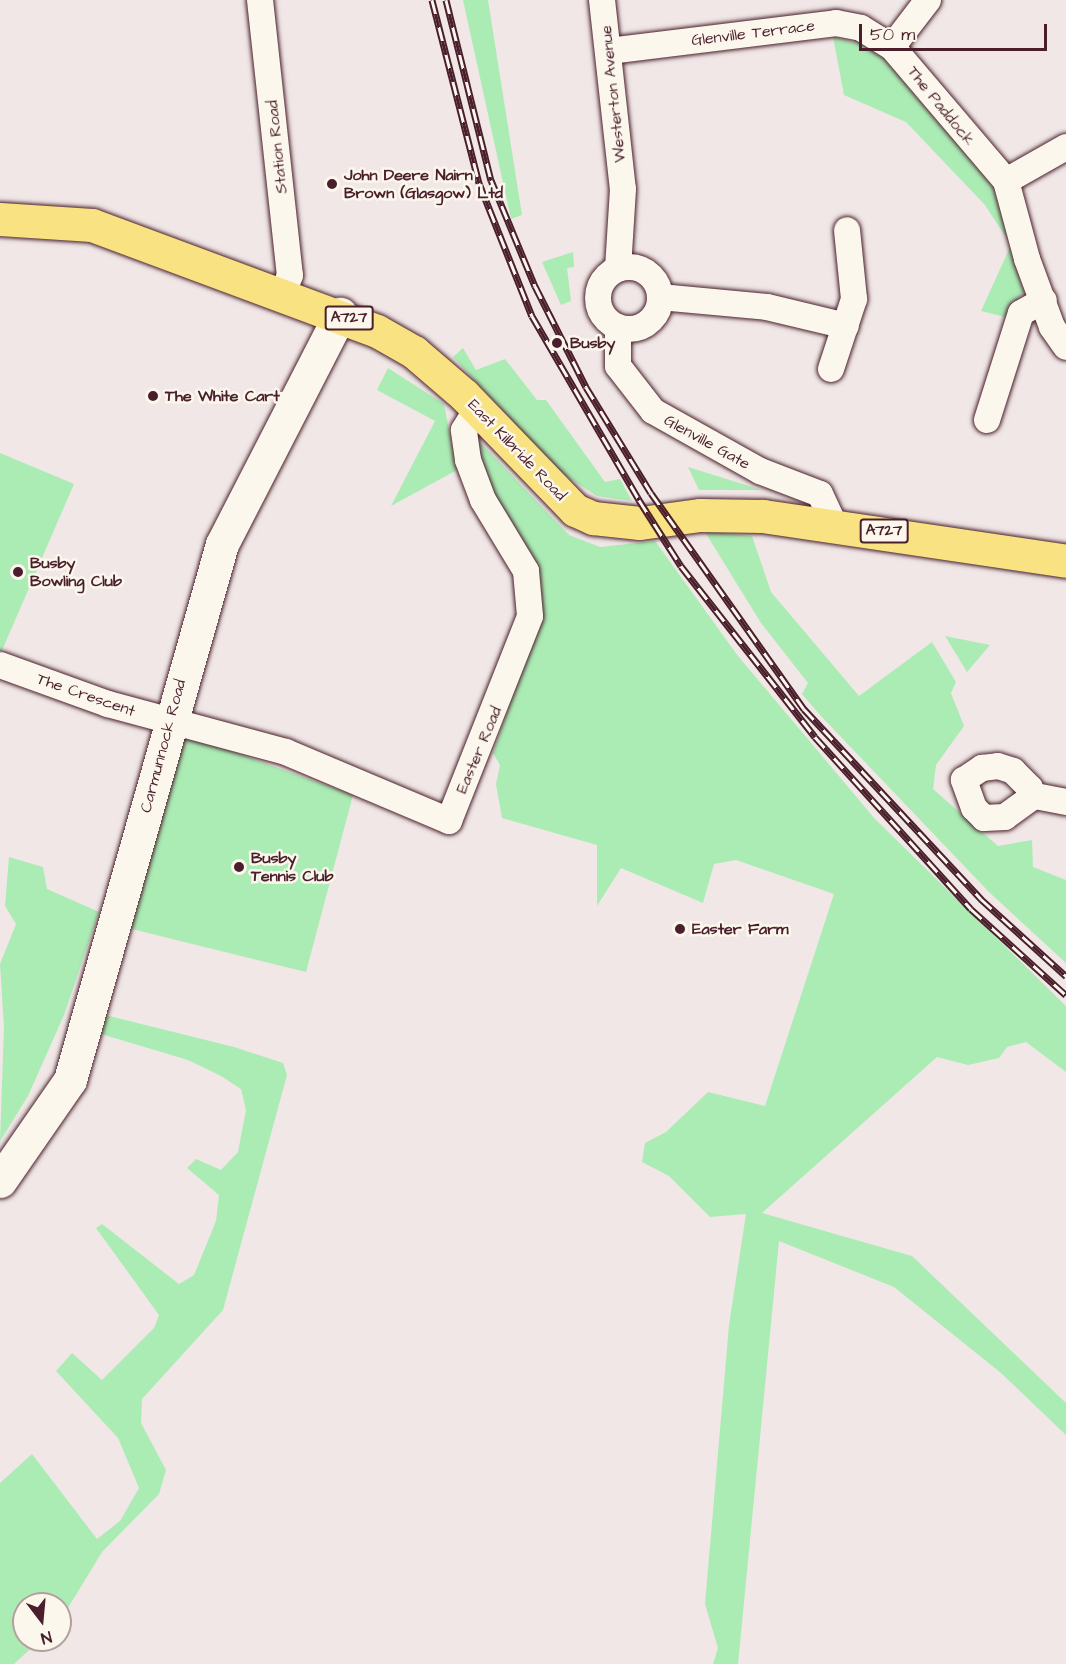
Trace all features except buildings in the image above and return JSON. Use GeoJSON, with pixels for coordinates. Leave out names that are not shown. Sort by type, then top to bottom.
{"type":"FeatureCollection","features":[{"type":"Feature","properties":{"kind":"main road","name":"East Kilbride Road"},"geometry":{"type":"LineString","coordinates":[[0,219],[92,225],[340,314],[414,352],[478,408],[575,510],[593,518],[640,523],[729,514],[834,524],[1066,561]]}},
{"type":"Feature","properties":{"kind":"main road","name":"Carmunnock Road"},"geometry":{"type":"LineString","coordinates":[[0,1181],[70,1080],[172,723],[193,629],[222,544],[340,314]]}},
{"type":"Feature","properties":{"kind":"street","name":"Station Road"},"geometry":{"type":"LineString","coordinates":[[260,0],[290,275],[283,293]]}},
{"type":"Feature","properties":{"kind":"street","name":"Westerton Avenue"},"geometry":{"type":"LineString","coordinates":[[602,0],[623,189],[618,269]]}},
{"type":"Feature","properties":{"kind":"street"},"geometry":{"type":"LineString","coordinates":[[892,47],[928,0]]}},
{"type":"Feature","properties":{"kind":"street","name":"Glenville Terrace"},"geometry":{"type":"LineString","coordinates":[[609,51],[836,23],[861,28],[892,47]]}},
{"type":"Feature","properties":{"kind":"street","name":"The Paddock"},"geometry":{"type":"LineString","coordinates":[[892,47],[1006,181],[1044,300],[1066,347]]}},
{"type":"Feature","properties":{"kind":"street"},"geometry":{"type":"LineString","coordinates":[[1006,181],[1066,147]]}},
{"type":"Feature","properties":{"kind":"street"},"geometry":{"type":"LineString","coordinates":[[831,369],[846,326],[855,282],[847,230]]}},
{"type":"Feature","properties":{"kind":"street"},"geometry":{"type":"LineString","coordinates":[[618,269],[647,272],[660,297],[647,323],[618,327],[604,315],[598,298],[608,276],[618,269]]}},
{"type":"Feature","properties":{"kind":"street"},"geometry":{"type":"LineString","coordinates":[[660,297],[767,307],[846,326]]}},
{"type":"Feature","properties":{"kind":"street"},"geometry":{"type":"LineString","coordinates":[[987,420],[1021,313],[1044,300]]}},
{"type":"Feature","properties":{"kind":"street","name":"Glenville Gate"},"geometry":{"type":"LineString","coordinates":[[618,327],[618,366],[653,411],[760,471],[820,494],[834,524]]}},
{"type":"Feature","properties":{"kind":"street","name":"Easter Road"},"geometry":{"type":"LineString","coordinates":[[172,723],[286,752],[449,821],[530,616],[526,571],[483,500],[468,460],[464,430],[478,408]]}},
{"type":"Feature","properties":{"kind":"street","name":"The Crescent"},"geometry":{"type":"LineString","coordinates":[[0,665],[172,723]]}},
{"type":"Feature","properties":{"kind":"street"},"geometry":{"type":"LineString","coordinates":[[1030,795],[1066,802]]}},
{"type":"Feature","properties":{"kind":"green space"},"geometry":{"type":"Polygon","coordinates":[[[463,0],[488,0],[522,215],[511,219],[463,0]]]}},
{"type":"Feature","properties":{"kind":"green space"},"geometry":{"type":"Polygon","coordinates":[[[833,37],[874,47],[993,187],[1003,204],[1024,291],[1005,317],[981,311],[1011,245],[985,205],[906,122],[844,95],[833,37]]]}},
{"type":"Feature","properties":{"kind":"green space"},"geometry":{"type":"Polygon","coordinates":[[[573,252],[574,267],[567,268],[571,301],[561,305],[542,262],[573,252]]]}},
{"type":"Feature","properties":{"kind":"green space"},"geometry":{"type":"Polygon","coordinates":[[[463,348],[476,370],[505,359],[537,400],[546,400],[605,482],[620,479],[632,501],[597,496],[560,472],[453,357],[463,348]]]}},
{"type":"Feature","properties":{"kind":"green space"},"geometry":{"type":"Polygon","coordinates":[[[388,368],[444,404],[457,470],[391,506],[435,421],[377,390],[388,368]]]}},
{"type":"Feature","properties":{"kind":"green space"},"geometry":{"type":"Polygon","coordinates":[[[475,437],[569,535],[600,547],[655,541],[738,656],[875,819],[1066,1006],[1066,1072],[1026,1042],[1007,1047],[999,1058],[968,1065],[937,1057],[762,1213],[912,1256],[1066,1403],[1066,1435],[1001,1373],[894,1287],[779,1241],[738,1664],[713,1664],[718,1648],[705,1604],[729,1325],[746,1214],[710,1217],[669,1176],[642,1162],[645,1143],[666,1132],[708,1092],[765,1106],[834,894],[736,860],[714,864],[703,903],[621,868],[597,906],[597,845],[502,818],[496,784],[500,765],[493,753],[536,630],[475,437]]]}},
{"type":"Feature","properties":{"kind":"green space","name":"Busby Bowling Club"},"geometry":{"type":"Polygon","coordinates":[[[0,453],[74,484],[0,655],[0,453]]]}},
{"type":"Feature","properties":{"kind":"green space"},"geometry":{"type":"Polygon","coordinates":[[[688,467],[762,490],[699,490],[688,467]]]}},
{"type":"Feature","properties":{"kind":"green space"},"geometry":{"type":"Polygon","coordinates":[[[705,532],[752,536],[771,592],[859,696],[932,642],[956,682],[951,693],[964,726],[936,765],[933,789],[998,846],[1032,840],[1033,867],[1066,880],[1066,963],[989,892],[802,694],[808,683],[761,623],[705,532]]]}},
{"type":"Feature","properties":{"kind":"green space"},"geometry":{"type":"Polygon","coordinates":[[[945,636],[990,645],[967,672],[945,636]]]}},
{"type":"Feature","properties":{"kind":"green space","name":"Busby Tennis Club"},"geometry":{"type":"Polygon","coordinates":[[[189,736],[353,795],[306,972],[128,928],[180,737],[189,736]]]}},
{"type":"Feature","properties":{"kind":"green space"},"geometry":{"type":"Polygon","coordinates":[[[9,857],[43,867],[47,889],[99,912],[64,1015],[28,1096],[0,1141],[4,1027],[0,964],[16,924],[5,906],[9,857]]]}},
{"type":"Feature","properties":{"kind":"green space"},"geometry":{"type":"Polygon","coordinates":[[[105,1015],[234,1047],[283,1063],[287,1075],[223,1310],[142,1399],[141,1423],[166,1470],[159,1494],[102,1552],[72,1601],[72,1592],[12,1592],[12,1652],[27,1652],[14,1664],[0,1664],[0,1483],[32,1454],[97,1539],[120,1521],[139,1488],[118,1438],[56,1371],[72,1353],[102,1380],[154,1328],[159,1315],[96,1228],[102,1224],[179,1284],[194,1275],[216,1221],[219,1195],[187,1168],[196,1159],[221,1170],[238,1152],[246,1110],[241,1089],[221,1076],[188,1060],[101,1034],[105,1015]]]}},
{"type":"Feature","properties":{"kind":"railway"},"geometry":{"type":"LineString","coordinates":[[432,0],[479,183],[532,316],[639,500],[681,566],[815,737],[971,909],[1066,995]]}},
{"type":"Feature","properties":{"kind":"railway"},"geometry":{"type":"LineString","coordinates":[[446,0],[491,180],[535,286],[586,387],[651,493],[804,709],[981,899],[1066,976]]}},
{"type":"Feature","properties":{"kind":"place","name":"John Deere Nairn Brown (Glasgow) Ltd"},"geometry":{"type":"Point","coordinates":[332,184]}},
{"type":"Feature","properties":{"kind":"place","name":"Busby"},"geometry":{"type":"Point","coordinates":[557,343]}},
{"type":"Feature","properties":{"kind":"place","name":"The White Cart"},"geometry":{"type":"Point","coordinates":[153,396]}},
{"type":"Feature","properties":{"kind":"place","name":"Busby Bowling Club"},"geometry":{"type":"Point","coordinates":[18,572]}},
{"type":"Feature","properties":{"kind":"place","name":"Busby Tennis Club"},"geometry":{"type":"Point","coordinates":[239,867]}},
{"type":"Feature","properties":{"kind":"place","name":"Easter Farm"},"geometry":{"type":"Point","coordinates":[680,929]}}]}
